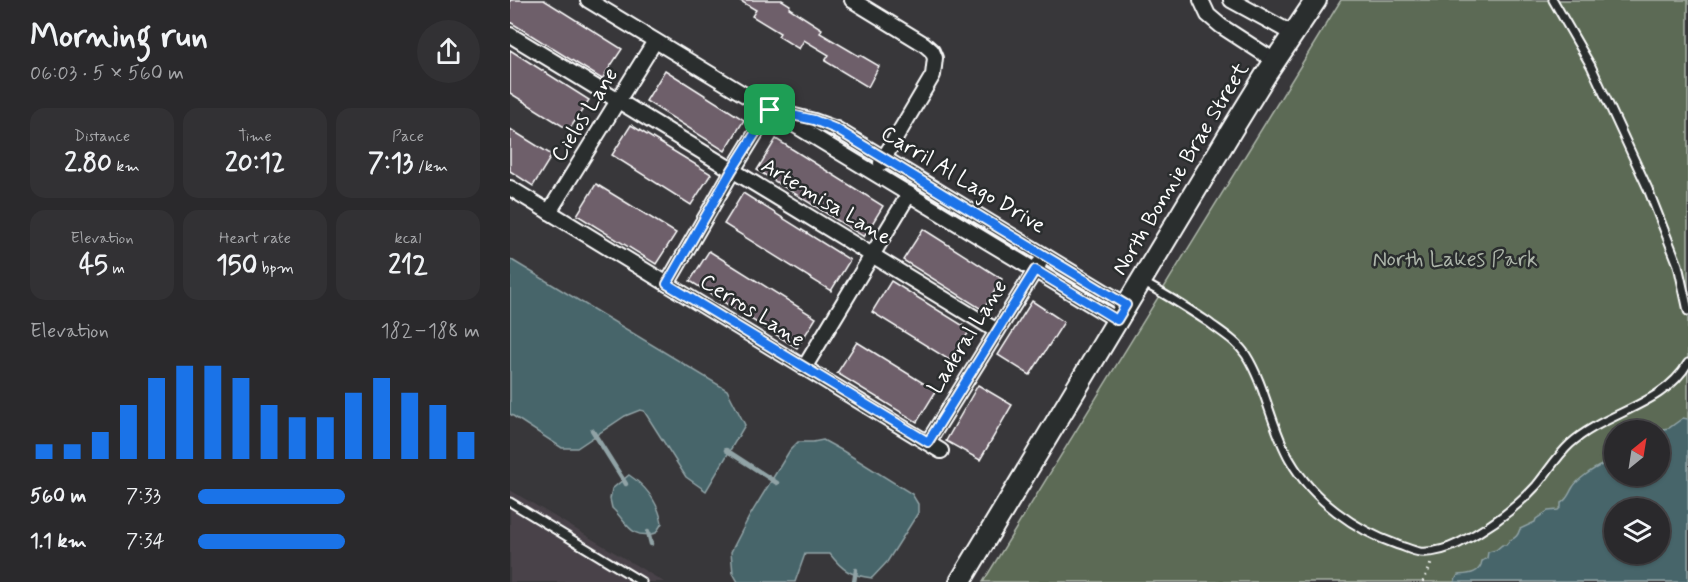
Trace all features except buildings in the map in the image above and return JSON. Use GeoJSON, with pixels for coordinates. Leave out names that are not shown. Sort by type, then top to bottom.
{"type":"FeatureCollection","features":[{"type":"Feature","properties":{"kind":"main road","name":"North Bonnie Brae Street"},"geometry":{"type":"LineString","coordinates":[[960,582],[1275,60],[1316,0]]}},
{"type":"Feature","properties":{"kind":"street","name":"Carril Al Lago Drive"},"geometry":{"type":"LineString","coordinates":[[588,0],[1035,270],[1122,312]]}},
{"type":"Feature","properties":{"kind":"street"},"geometry":{"type":"LineString","coordinates":[[852,0],[924,44],[932,51],[935,58],[933,75],[875,173]]}},
{"type":"Feature","properties":{"kind":"street"},"geometry":{"type":"LineString","coordinates":[[1201,0],[1208,15],[1221,26],[1275,60]]}},
{"type":"Feature","properties":{"kind":"street"},"geometry":{"type":"LineString","coordinates":[[1231,0],[1293,34]]}},
{"type":"Feature","properties":{"kind":"street","name":"Artemisa Lane"},"geometry":{"type":"LineString","coordinates":[[510,35],[997,331]]}},
{"type":"Feature","properties":{"kind":"street","name":"Cielos Lane"},"geometry":{"type":"LineString","coordinates":[[549,212],[655,40]]}},
{"type":"Feature","properties":{"kind":"street","name":"Carril Al Lago Drive"},"geometry":{"type":"LineString","coordinates":[[770,110],[814,120],[836,129],[1045,255],[1122,312]]}},
{"type":"Feature","properties":{"kind":"street"},"geometry":{"type":"LineString","coordinates":[[667,284],[732,170],[770,110]]}},
{"type":"Feature","properties":{"kind":"street","name":"Cerros Lane"},"geometry":{"type":"LineString","coordinates":[[510,188],[941,451]]}},
{"type":"Feature","properties":{"kind":"street"},"geometry":{"type":"LineString","coordinates":[[804,368],[909,194]]}},
{"type":"Feature","properties":{"kind":"street","name":"Laderal Lane"},"geometry":{"type":"LineString","coordinates":[[928,442],[1045,255]]}},
{"type":"Feature","properties":{"kind":"lane"},"geometry":{"type":"LineString","coordinates":[[1553,0],[1592,66],[1648,189],[1678,265],[1688,311]]}},
{"type":"Feature","properties":{"kind":"lane"},"geometry":{"type":"LineString","coordinates":[[1140,281],[1176,300],[1230,338],[1245,354],[1259,382],[1273,424],[1289,459],[1304,481],[1339,514],[1379,538],[1419,552],[1439,551],[1460,542],[1503,515],[1535,487],[1569,445],[1587,430],[1636,407],[1680,376],[1688,363]]}},
{"type":"Feature","properties":{"kind":"lane"},"geometry":{"type":"LineString","coordinates":[[510,502],[642,582]]}},
{"type":"Feature","properties":{"kind":"path"},"geometry":{"type":"LineString","coordinates":[[1423,582],[1430,567],[1432,551]]}},
{"type":"Feature","properties":{"kind":"shaded area"},"geometry":{"type":"Polygon","coordinates":[[[510,490],[664,582],[510,582],[510,490]]]}},
{"type":"Feature","properties":{"kind":"green space","name":"North Lakes Park"},"geometry":{"type":"Polygon","coordinates":[[[1341,0],[1688,0],[1688,582],[983,582],[1341,0]]]}},
{"type":"Feature","properties":{"kind":"water"},"geometry":{"type":"Polygon","coordinates":[[[510,259],[727,390],[745,425],[706,491],[686,477],[644,411],[640,410],[625,416],[577,448],[562,448],[510,414],[510,259]]]}},
{"type":"Feature","properties":{"kind":"water"},"geometry":{"type":"Polygon","coordinates":[[[1683,418],[1688,419],[1688,582],[1454,582],[1458,575],[1470,574],[1479,569],[1482,561],[1487,558],[1488,552],[1506,545],[1520,529],[1535,522],[1548,511],[1558,510],[1575,484],[1604,461],[1604,486],[1670,486],[1670,427],[1683,418]]]}},
{"type":"Feature","properties":{"kind":"water"},"geometry":{"type":"Polygon","coordinates":[[[823,440],[912,494],[918,504],[918,513],[887,562],[872,578],[848,571],[830,554],[805,554],[795,582],[738,582],[733,573],[731,552],[749,517],[790,450],[798,442],[823,440]]]}},
{"type":"Feature","properties":{"kind":"water"},"geometry":{"type":"Polygon","coordinates":[[[629,475],[646,490],[658,508],[662,523],[656,533],[647,535],[635,532],[612,508],[610,499],[612,489],[629,475]]]}},
{"type":"Feature","properties":{"kind":"waterway"},"geometry":{"type":"LineString","coordinates":[[592,430],[626,484]]}},
{"type":"Feature","properties":{"kind":"waterway"},"geometry":{"type":"LineString","coordinates":[[726,450],[777,483]]}},
{"type":"Feature","properties":{"kind":"waterway"},"geometry":{"type":"LineString","coordinates":[[648,532],[651,544]]}},
{"type":"Feature","properties":{"kind":"waterway"},"geometry":{"type":"LineString","coordinates":[[854,582],[856,570]]}},
{"type":"Feature","properties":{"kind":"route"},"geometry":{"type":"LineString","coordinates":[[770,110],[814,120],[836,129],[1126,305],[1117,320],[1035,270],[928,442],[667,284],[732,170],[770,110]]}}]}
